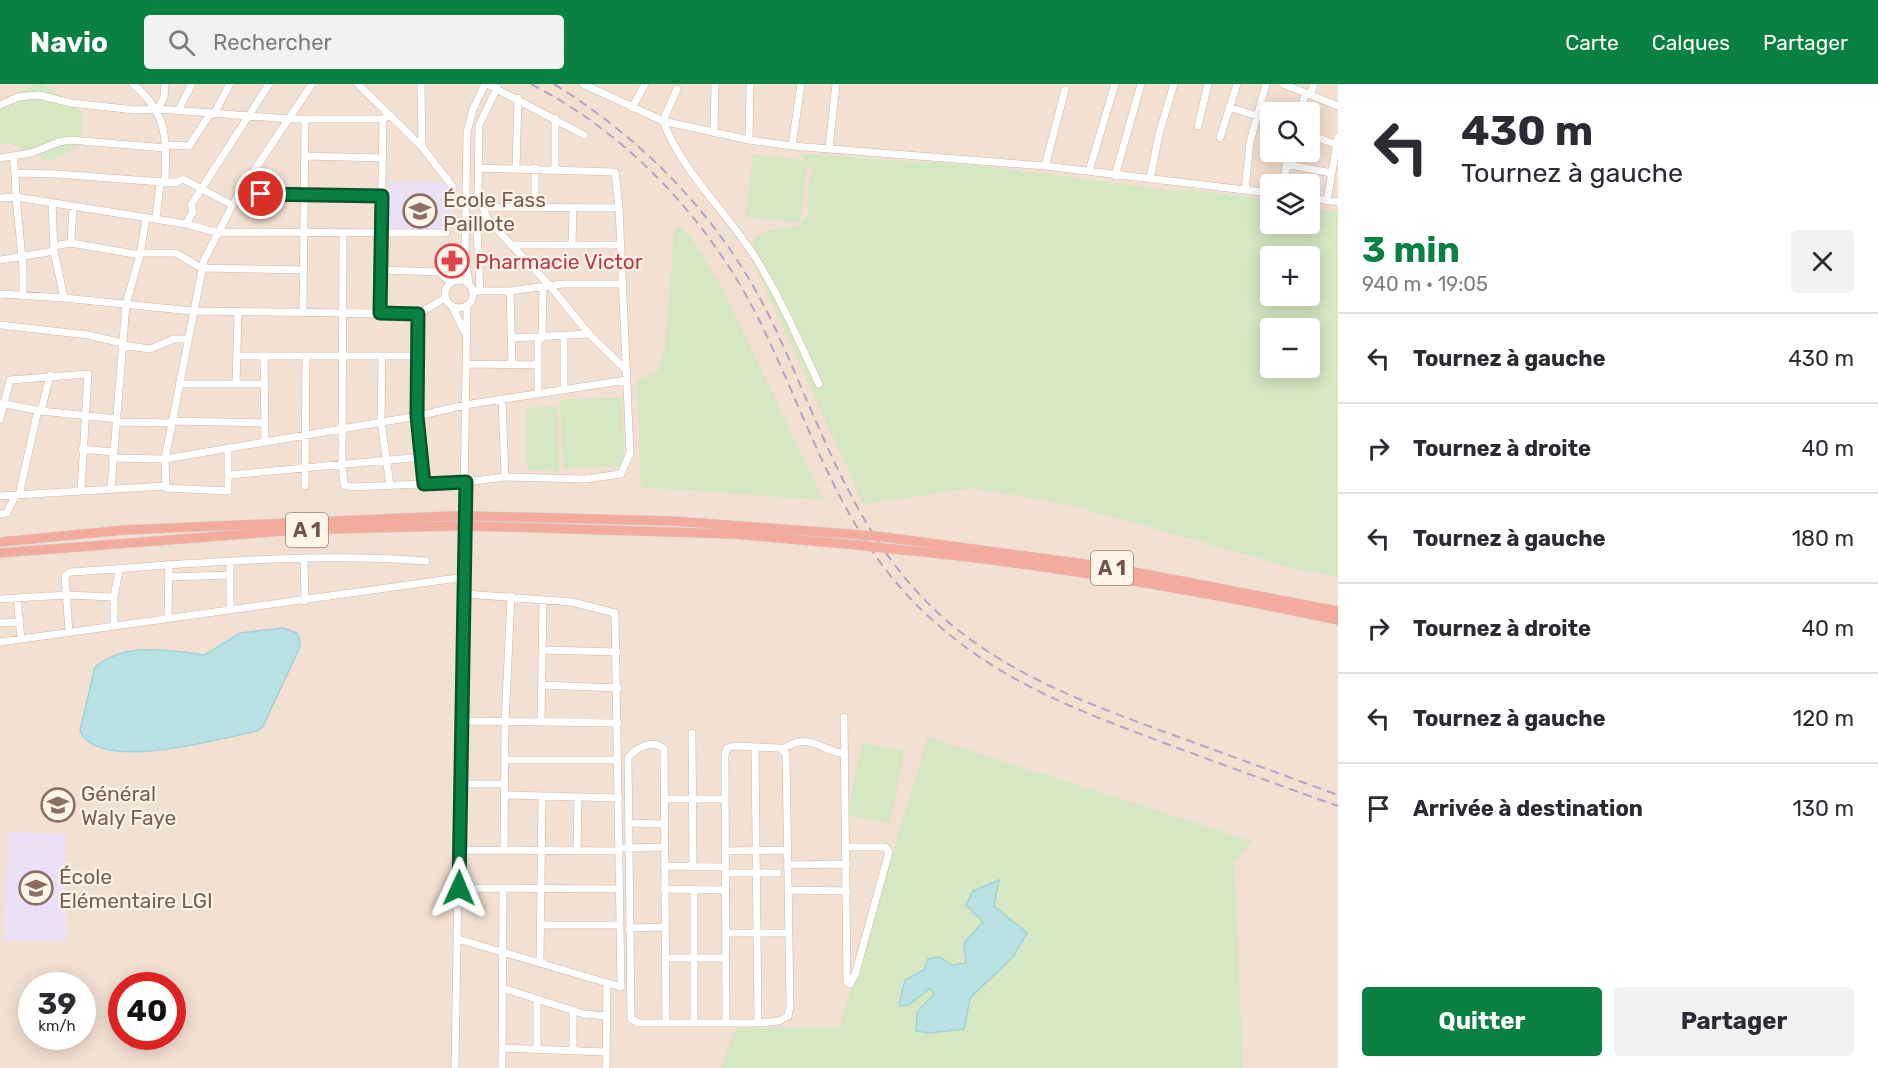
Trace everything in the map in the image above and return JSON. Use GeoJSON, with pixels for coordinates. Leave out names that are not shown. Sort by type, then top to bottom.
{"type":"FeatureCollection","features":[{"type":"Feature","properties":{"kind":"highway","name":"A 1"},"geometry":{"type":"LineString","coordinates":[[0,553],[276,531],[452,521]]}},
{"type":"Feature","properties":{"kind":"highway","name":"A 1"},"geometry":{"type":"LineString","coordinates":[[0,542],[124,530],[452,521],[673,521],[884,537],[1108,567],[1338,611]]}},
{"type":"Feature","properties":{"kind":"highway","name":"A 1"},"geometry":{"type":"LineString","coordinates":[[473,521],[733,534],[893,549],[1048,567],[1165,586],[1338,620]]}},
{"type":"Feature","properties":{"kind":"street"},"geometry":{"type":"LineString","coordinates":[[133,84],[158,109],[166,147],[156,219]]}},
{"type":"Feature","properties":{"kind":"street"},"geometry":{"type":"LineString","coordinates":[[158,109],[164,97],[165,84]]}},
{"type":"Feature","properties":{"kind":"street"},"geometry":{"type":"LineString","coordinates":[[177,111],[192,84]]}},
{"type":"Feature","properties":{"kind":"street"},"geometry":{"type":"LineString","coordinates":[[0,158],[70,140],[166,147],[189,146],[230,84]]}},
{"type":"Feature","properties":{"kind":"street"},"geometry":{"type":"LineString","coordinates":[[186,224],[193,212],[191,205],[268,84]]}},
{"type":"Feature","properties":{"kind":"street"},"geometry":{"type":"LineString","coordinates":[[228,448],[230,475],[227,492],[168,490],[165,486],[165,459],[201,268],[216,232],[239,193],[312,84]]}},
{"type":"Feature","properties":{"kind":"street"},"geometry":{"type":"LineString","coordinates":[[361,86],[371,84]]}},
{"type":"Feature","properties":{"kind":"street"},"geometry":{"type":"LineString","coordinates":[[421,84],[422,147]]}},
{"type":"Feature","properties":{"kind":"street"},"geometry":{"type":"LineString","coordinates":[[584,84],[663,121],[749,140],[792,146],[1046,166],[1260,192]]}},
{"type":"Feature","properties":{"kind":"street"},"geometry":{"type":"LineString","coordinates":[[632,108],[645,84]]}},
{"type":"Feature","properties":{"kind":"street"},"geometry":{"type":"LineString","coordinates":[[714,133],[715,84]]}},
{"type":"Feature","properties":{"kind":"street"},"geometry":{"type":"LineString","coordinates":[[749,140],[750,84]]}},
{"type":"Feature","properties":{"kind":"street"},"geometry":{"type":"LineString","coordinates":[[792,146],[801,84]]}},
{"type":"Feature","properties":{"kind":"street"},"geometry":{"type":"LineString","coordinates":[[828,148],[836,84]]}},
{"type":"Feature","properties":{"kind":"street"},"geometry":{"type":"LineString","coordinates":[[1089,171],[1114,84]]}},
{"type":"Feature","properties":{"kind":"street"},"geometry":{"type":"LineString","coordinates":[[1115,176],[1141,84]]}},
{"type":"Feature","properties":{"kind":"street"},"geometry":{"type":"LineString","coordinates":[[1150,179],[1159,134],[1174,84]]}},
{"type":"Feature","properties":{"kind":"street"},"geometry":{"type":"LineString","coordinates":[[1198,126],[1208,84]]}},
{"type":"Feature","properties":{"kind":"street"},"geometry":{"type":"LineString","coordinates":[[1220,138],[1237,84]]}},
{"type":"Feature","properties":{"kind":"street"},"geometry":{"type":"LineString","coordinates":[[1245,190],[1250,142],[1266,84]]}},
{"type":"Feature","properties":{"kind":"street"},"geometry":{"type":"LineString","coordinates":[[1283,84],[1338,106]]}},
{"type":"Feature","properties":{"kind":"street"},"geometry":{"type":"LineString","coordinates":[[1304,102],[1314,84]]}},
{"type":"Feature","properties":{"kind":"street"},"geometry":{"type":"LineString","coordinates":[[469,284],[465,255],[467,132],[468,122],[485,85],[518,98],[584,135]]}},
{"type":"Feature","properties":{"kind":"street"},"geometry":{"type":"LineString","coordinates":[[361,86],[422,147],[453,187]]}},
{"type":"Feature","properties":{"kind":"street"},"geometry":{"type":"LineString","coordinates":[[497,88],[479,125],[478,197],[482,207],[488,220],[547,287],[589,334],[627,370]]}},
{"type":"Feature","properties":{"kind":"street"},"geometry":{"type":"LineString","coordinates":[[677,89],[663,121],[678,154],[756,259],[789,319],[819,384]]}},
{"type":"Feature","properties":{"kind":"street"},"geometry":{"type":"LineString","coordinates":[[1046,166],[1065,90]]}},
{"type":"Feature","properties":{"kind":"street"},"geometry":{"type":"LineString","coordinates":[[0,105],[29,95],[96,106],[249,117],[383,120],[390,115]]}},
{"type":"Feature","properties":{"kind":"street"},"geometry":{"type":"LineString","coordinates":[[516,168],[518,98]]}},
{"type":"Feature","properties":{"kind":"street"},"geometry":{"type":"LineString","coordinates":[[1229,107],[1257,116]]}},
{"type":"Feature","properties":{"kind":"street"},"geometry":{"type":"LineString","coordinates":[[555,118],[555,168]]}},
{"type":"Feature","properties":{"kind":"street"},"geometry":{"type":"LineString","coordinates":[[303,312],[305,119]]}},
{"type":"Feature","properties":{"kind":"street"},"geometry":{"type":"LineString","coordinates":[[380,313],[383,120]]}},
{"type":"Feature","properties":{"kind":"street"},"geometry":{"type":"LineString","coordinates":[[1320,138],[1337,142],[1327,201]]}},
{"type":"Feature","properties":{"kind":"street"},"geometry":{"type":"LineString","coordinates":[[13,156],[23,296]]}},
{"type":"Feature","properties":{"kind":"street"},"geometry":{"type":"LineString","coordinates":[[305,156],[382,158]]}},
{"type":"Feature","properties":{"kind":"street"},"geometry":{"type":"LineString","coordinates":[[1284,174],[1286,164],[1331,173]]}},
{"type":"Feature","properties":{"kind":"street"},"geometry":{"type":"LineString","coordinates":[[343,233],[342,463],[344,485],[352,487],[466,482],[505,477],[585,480],[621,474],[630,453],[621,245],[615,172],[555,168],[478,168]]}},
{"type":"Feature","properties":{"kind":"street"},"geometry":{"type":"LineString","coordinates":[[535,168],[535,207]]}},
{"type":"Feature","properties":{"kind":"street"},"geometry":{"type":"LineString","coordinates":[[15,173],[57,174],[162,183],[186,180],[232,205]]}},
{"type":"Feature","properties":{"kind":"street"},"geometry":{"type":"LineString","coordinates":[[239,193],[382,196]]}},
{"type":"Feature","properties":{"kind":"street"},"geometry":{"type":"LineString","coordinates":[[0,198],[16,197],[156,219],[216,232],[446,233]]}},
{"type":"Feature","properties":{"kind":"street"},"geometry":{"type":"LineString","coordinates":[[1320,200],[1338,202]]}},
{"type":"Feature","properties":{"kind":"street"},"geometry":{"type":"LineString","coordinates":[[52,203],[54,249],[64,298]]}},
{"type":"Feature","properties":{"kind":"street"},"geometry":{"type":"LineString","coordinates":[[71,243],[73,206]]}},
{"type":"Feature","properties":{"kind":"street"},"geometry":{"type":"LineString","coordinates":[[482,207],[619,208]]}},
{"type":"Feature","properties":{"kind":"street"},"geometry":{"type":"LineString","coordinates":[[572,245],[573,207]]}},
{"type":"Feature","properties":{"kind":"street"},"geometry":{"type":"LineString","coordinates":[[111,488],[126,304],[140,254],[146,218]]}},
{"type":"Feature","properties":{"kind":"street"},"geometry":{"type":"LineString","coordinates":[[455,1068],[465,594],[465,333],[467,306],[476,291],[477,228],[488,220]]}},
{"type":"Feature","properties":{"kind":"street"},"geometry":{"type":"LineString","coordinates":[[0,260],[22,258],[71,243],[140,254],[176,253],[201,268],[303,270]]}},
{"type":"Feature","properties":{"kind":"street"},"geometry":{"type":"LineString","coordinates":[[512,245],[621,245]]}},
{"type":"Feature","properties":{"kind":"street"},"geometry":{"type":"LineString","coordinates":[[465,255],[445,291],[446,298],[465,333]]}},
{"type":"Feature","properties":{"kind":"street"},"geometry":{"type":"LineString","coordinates":[[381,270],[439,272],[451,283]]}},
{"type":"Feature","properties":{"kind":"street"},"geometry":{"type":"LineString","coordinates":[[451,283],[461,280],[476,291],[623,284]]}},
{"type":"Feature","properties":{"kind":"street"},"geometry":{"type":"LineString","coordinates":[[538,393],[540,338],[547,287]]}},
{"type":"Feature","properties":{"kind":"street"},"geometry":{"type":"LineString","coordinates":[[510,291],[512,364]]}},
{"type":"Feature","properties":{"kind":"street"},"geometry":{"type":"LineString","coordinates":[[0,294],[192,311],[418,314],[446,298]]}},
{"type":"Feature","properties":{"kind":"street"},"geometry":{"type":"LineString","coordinates":[[452,306],[458,308],[467,306]]}},
{"type":"Feature","properties":{"kind":"street"},"geometry":{"type":"LineString","coordinates":[[236,384],[238,312]]}},
{"type":"Feature","properties":{"kind":"street"},"geometry":{"type":"LineString","coordinates":[[418,314],[417,416],[424,484]]}},
{"type":"Feature","properties":{"kind":"street"},"geometry":{"type":"LineString","coordinates":[[0,325],[88,335],[150,349],[174,339],[187,339]]}},
{"type":"Feature","properties":{"kind":"street"},"geometry":{"type":"LineString","coordinates":[[511,338],[589,334]]}},
{"type":"Feature","properties":{"kind":"street"},"geometry":{"type":"LineString","coordinates":[[564,337],[564,390]]}},
{"type":"Feature","properties":{"kind":"street"},"geometry":{"type":"LineString","coordinates":[[237,356],[418,356]]}},
{"type":"Feature","properties":{"kind":"street"},"geometry":{"type":"LineString","coordinates":[[264,356],[265,441]]}},
{"type":"Feature","properties":{"kind":"street"},"geometry":{"type":"LineString","coordinates":[[305,486],[306,356]]}},
{"type":"Feature","properties":{"kind":"street"},"geometry":{"type":"LineString","coordinates":[[382,356],[381,422],[390,485]]}},
{"type":"Feature","properties":{"kind":"street"},"geometry":{"type":"LineString","coordinates":[[466,364],[538,365]]}},
{"type":"Feature","properties":{"kind":"street"},"geometry":{"type":"LineString","coordinates":[[0,420],[2,403],[10,380],[50,375],[88,374],[81,490]]}},
{"type":"Feature","properties":{"kind":"street"},"geometry":{"type":"LineString","coordinates":[[0,514],[7,513],[17,495],[50,375]]}},
{"type":"Feature","properties":{"kind":"street"},"geometry":{"type":"LineString","coordinates":[[82,449],[112,455],[165,459],[417,416],[465,405],[627,380]]}},
{"type":"Feature","properties":{"kind":"street"},"geometry":{"type":"LineString","coordinates":[[179,384],[265,384]]}},
{"type":"Feature","properties":{"kind":"street"},"geometry":{"type":"LineString","coordinates":[[502,399],[505,477]]}},
{"type":"Feature","properties":{"kind":"street"},"geometry":{"type":"LineString","coordinates":[[2,403],[40,411],[117,421],[265,423]]}},
{"type":"Feature","properties":{"kind":"street"},"geometry":{"type":"LineString","coordinates":[[230,475],[305,466],[421,457]]}},
{"type":"Feature","properties":{"kind":"street"},"geometry":{"type":"LineString","coordinates":[[0,496],[165,486]]}},
{"type":"Feature","properties":{"kind":"street"},"geometry":{"type":"LineString","coordinates":[[304,560],[305,601]]}},
{"type":"Feature","properties":{"kind":"street"},"geometry":{"type":"LineString","coordinates":[[69,632],[65,576],[68,572],[230,561],[426,561]]}},
{"type":"Feature","properties":{"kind":"street"},"geometry":{"type":"LineString","coordinates":[[230,561],[230,608]]}},
{"type":"Feature","properties":{"kind":"street"},"geometry":{"type":"LineString","coordinates":[[168,617],[169,564]]}},
{"type":"Feature","properties":{"kind":"street"},"geometry":{"type":"LineString","coordinates":[[114,625],[114,597],[119,570]]}},
{"type":"Feature","properties":{"kind":"street"},"geometry":{"type":"LineString","coordinates":[[168,577],[230,575]]}},
{"type":"Feature","properties":{"kind":"street"},"geometry":{"type":"LineString","coordinates":[[0,642],[230,608],[305,601],[465,577]]}},
{"type":"Feature","properties":{"kind":"street"},"geometry":{"type":"LineString","coordinates":[[458,939],[621,987],[615,613],[589,605],[465,594]]}},
{"type":"Feature","properties":{"kind":"street"},"geometry":{"type":"LineString","coordinates":[[0,599],[67,596],[114,597]]}},
{"type":"Feature","properties":{"kind":"street"},"geometry":{"type":"LineString","coordinates":[[504,850],[505,722],[511,597]]}},
{"type":"Feature","properties":{"kind":"street"},"geometry":{"type":"LineString","coordinates":[[17,598],[21,639]]}},
{"type":"Feature","properties":{"kind":"street"},"geometry":{"type":"LineString","coordinates":[[541,722],[543,600]]}},
{"type":"Feature","properties":{"kind":"street"},"geometry":{"type":"LineString","coordinates":[[0,623],[20,622]]}},
{"type":"Feature","properties":{"kind":"street"},"geometry":{"type":"LineString","coordinates":[[542,650],[617,652]]}},
{"type":"Feature","properties":{"kind":"street"},"geometry":{"type":"LineString","coordinates":[[542,685],[618,688]]}},
{"type":"Feature","properties":{"kind":"street"},"geometry":{"type":"LineString","coordinates":[[844,717],[847,981],[850,984],[855,975],[889,852],[885,847],[846,847]]}},
{"type":"Feature","properties":{"kind":"street"},"geometry":{"type":"LineString","coordinates":[[462,721],[618,723]]}},
{"type":"Feature","properties":{"kind":"street"},"geometry":{"type":"LineString","coordinates":[[692,733],[693,867]]}},
{"type":"Feature","properties":{"kind":"street"},"geometry":{"type":"LineString","coordinates":[[726,1023],[726,750],[734,746],[783,749],[796,741],[813,741],[845,754]]}},
{"type":"Feature","properties":{"kind":"street"},"geometry":{"type":"LineString","coordinates":[[666,1023],[664,749],[656,745],[640,747],[631,754],[627,762],[630,1017],[639,1023],[666,1023],[694,1023],[726,1023],[758,1023],[779,1022],[789,1013],[786,754],[783,749]]}},
{"type":"Feature","properties":{"kind":"street"},"geometry":{"type":"LineString","coordinates":[[755,747],[758,1023]]}},
{"type":"Feature","properties":{"kind":"street"},"geometry":{"type":"LineString","coordinates":[[505,760],[618,760]]}},
{"type":"Feature","properties":{"kind":"street"},"geometry":{"type":"LineString","coordinates":[[461,784],[505,784]]}},
{"type":"Feature","properties":{"kind":"street"},"geometry":{"type":"LineString","coordinates":[[505,795],[619,798]]}},
{"type":"Feature","properties":{"kind":"street"},"geometry":{"type":"LineString","coordinates":[[540,963],[542,796]]}},
{"type":"Feature","properties":{"kind":"street"},"geometry":{"type":"LineString","coordinates":[[577,851],[578,797]]}},
{"type":"Feature","properties":{"kind":"street"},"geometry":{"type":"LineString","coordinates":[[664,799],[725,799]]}},
{"type":"Feature","properties":{"kind":"street"},"geometry":{"type":"LineString","coordinates":[[628,823],[663,824]]}},
{"type":"Feature","properties":{"kind":"street"},"geometry":{"type":"LineString","coordinates":[[460,850],[577,851],[663,847]]}},
{"type":"Feature","properties":{"kind":"street"},"geometry":{"type":"LineString","coordinates":[[725,851],[788,850]]}},
{"type":"Feature","properties":{"kind":"street"},"geometry":{"type":"LineString","coordinates":[[788,865],[847,864]]}},
{"type":"Feature","properties":{"kind":"street"},"geometry":{"type":"LineString","coordinates":[[664,866],[778,873]]}},
{"type":"Feature","properties":{"kind":"street"},"geometry":{"type":"LineString","coordinates":[[459,888],[620,889]]}},
{"type":"Feature","properties":{"kind":"street"},"geometry":{"type":"LineString","coordinates":[[502,1068],[503,889]]}},
{"type":"Feature","properties":{"kind":"street"},"geometry":{"type":"LineString","coordinates":[[664,889],[726,890]]}},
{"type":"Feature","properties":{"kind":"street"},"geometry":{"type":"LineString","coordinates":[[694,889],[694,1023]]}},
{"type":"Feature","properties":{"kind":"street"},"geometry":{"type":"LineString","coordinates":[[788,890],[846,891]]}},
{"type":"Feature","properties":{"kind":"street"},"geometry":{"type":"LineString","coordinates":[[541,925],[620,926]]}},
{"type":"Feature","properties":{"kind":"street"},"geometry":{"type":"LineString","coordinates":[[629,928],[664,927]]}},
{"type":"Feature","properties":{"kind":"street"},"geometry":{"type":"LineString","coordinates":[[726,933],[789,933]]}},
{"type":"Feature","properties":{"kind":"street"},"geometry":{"type":"LineString","coordinates":[[664,958],[725,958]]}},
{"type":"Feature","properties":{"kind":"street"},"geometry":{"type":"LineString","coordinates":[[606,1068],[607,983]]}},
{"type":"Feature","properties":{"kind":"street"},"geometry":{"type":"LineString","coordinates":[[502,988],[573,1010],[607,1016]]}},
{"type":"Feature","properties":{"kind":"street"},"geometry":{"type":"LineString","coordinates":[[537,999],[537,1049]]}},
{"type":"Feature","properties":{"kind":"street"},"geometry":{"type":"LineString","coordinates":[[573,1010],[573,1050]]}},
{"type":"Feature","properties":{"kind":"street"},"geometry":{"type":"LineString","coordinates":[[503,1048],[606,1052]]}},
{"type":"Feature","properties":{"kind":"shaded area"},"geometry":{"type":"Polygon","coordinates":[[[0,84],[1338,84],[1338,1068],[0,1068],[0,84]]]}},
{"type":"Feature","properties":{"kind":"shaded area","name":"École Fass Paillote"},"geometry":{"type":"Polygon","coordinates":[[[388,181],[446,183],[453,192],[453,229],[387,229],[388,181]]]}},
{"type":"Feature","properties":{"kind":"shaded area","name":"École Elémentaire LGI"},"geometry":{"type":"Polygon","coordinates":[[[8,832],[66,834],[67,942],[4,941],[8,832]]]}},
{"type":"Feature","properties":{"kind":"green space"},"geometry":{"type":"Polygon","coordinates":[[[35,84],[43,84],[81,112],[81,144],[61,157],[48,161],[11,143],[0,144],[0,104],[35,84]]]}},
{"type":"Feature","properties":{"kind":"green space"},"geometry":{"type":"Polygon","coordinates":[[[753,154],[804,160],[800,154],[987,166],[1174,191],[1196,190],[1260,199],[1260,234],[1320,234],[1320,209],[1338,213],[1338,577],[1289,567],[1074,506],[973,488],[864,504],[754,264],[754,239],[769,231],[799,226],[808,215],[808,187],[813,173],[807,164],[800,223],[746,217],[753,154]]]}},
{"type":"Feature","properties":{"kind":"green space"},"geometry":{"type":"Polygon","coordinates":[[[677,226],[690,236],[721,286],[823,500],[641,487],[637,380],[658,371],[665,350],[674,236],[677,226]]]}},
{"type":"Feature","properties":{"kind":"green space"},"geometry":{"type":"Polygon","coordinates":[[[621,397],[625,466],[564,469],[560,400],[621,397]]]}},
{"type":"Feature","properties":{"kind":"green space"},"geometry":{"type":"Polygon","coordinates":[[[557,406],[559,472],[527,469],[527,408],[557,406]]]}},
{"type":"Feature","properties":{"kind":"green space"},"geometry":{"type":"Polygon","coordinates":[[[928,737],[1252,841],[1234,862],[1243,1068],[721,1068],[736,1028],[840,1027],[928,737]]]}},
{"type":"Feature","properties":{"kind":"green space"},"geometry":{"type":"Polygon","coordinates":[[[862,743],[904,751],[890,823],[848,815],[862,743]]]}},
{"type":"Feature","properties":{"kind":"water"},"geometry":{"type":"Polygon","coordinates":[[[283,628],[297,633],[300,641],[299,649],[263,726],[257,731],[162,750],[135,752],[111,750],[92,744],[80,731],[95,667],[107,659],[133,651],[148,650],[205,655],[240,633],[283,628]]]}},
{"type":"Feature","properties":{"kind":"water"},"geometry":{"type":"Polygon","coordinates":[[[999,880],[994,906],[1027,933],[1013,957],[970,998],[964,1029],[930,1033],[916,1031],[917,1012],[934,994],[930,988],[909,1005],[899,1006],[905,980],[924,970],[928,959],[940,957],[952,965],[966,963],[964,943],[983,922],[966,905],[973,891],[999,880]]]}},
{"type":"Feature","properties":{"kind":"railway"},"geometry":{"type":"LineString","coordinates":[[531,84],[604,130],[637,158],[697,222],[745,294],[765,332],[827,470],[863,536],[884,567],[908,596],[936,624],[996,668],[1061,702],[1130,730],[1338,806]]}},
{"type":"Feature","properties":{"kind":"railway"},"geometry":{"type":"LineString","coordinates":[[554,84],[589,107],[653,160],[709,221],[734,255],[756,290],[775,328],[842,478],[861,514],[907,581],[936,611],[961,632],[1015,668],[1074,697],[1338,795]]}},
{"type":"Feature","properties":{"kind":"place","name":"École Fass Paillote"},"geometry":{"type":"Point","coordinates":[420,211]}},
{"type":"Feature","properties":{"kind":"place","name":"Pharmacie Victor"},"geometry":{"type":"Point","coordinates":[452,261]}},
{"type":"Feature","properties":{"kind":"place","name":"Général Waly Faye"},"geometry":{"type":"Point","coordinates":[58,805]}},
{"type":"Feature","properties":{"kind":"place","name":"École Elémentaire LGI"},"geometry":{"type":"Point","coordinates":[36,888]}},
{"type":"Feature","properties":{"kind":"route"},"geometry":{"type":"LineString","coordinates":[[261,194],[382,196],[380,313],[418,314],[417,416],[424,484],[466,482],[459,888]]}}]}
